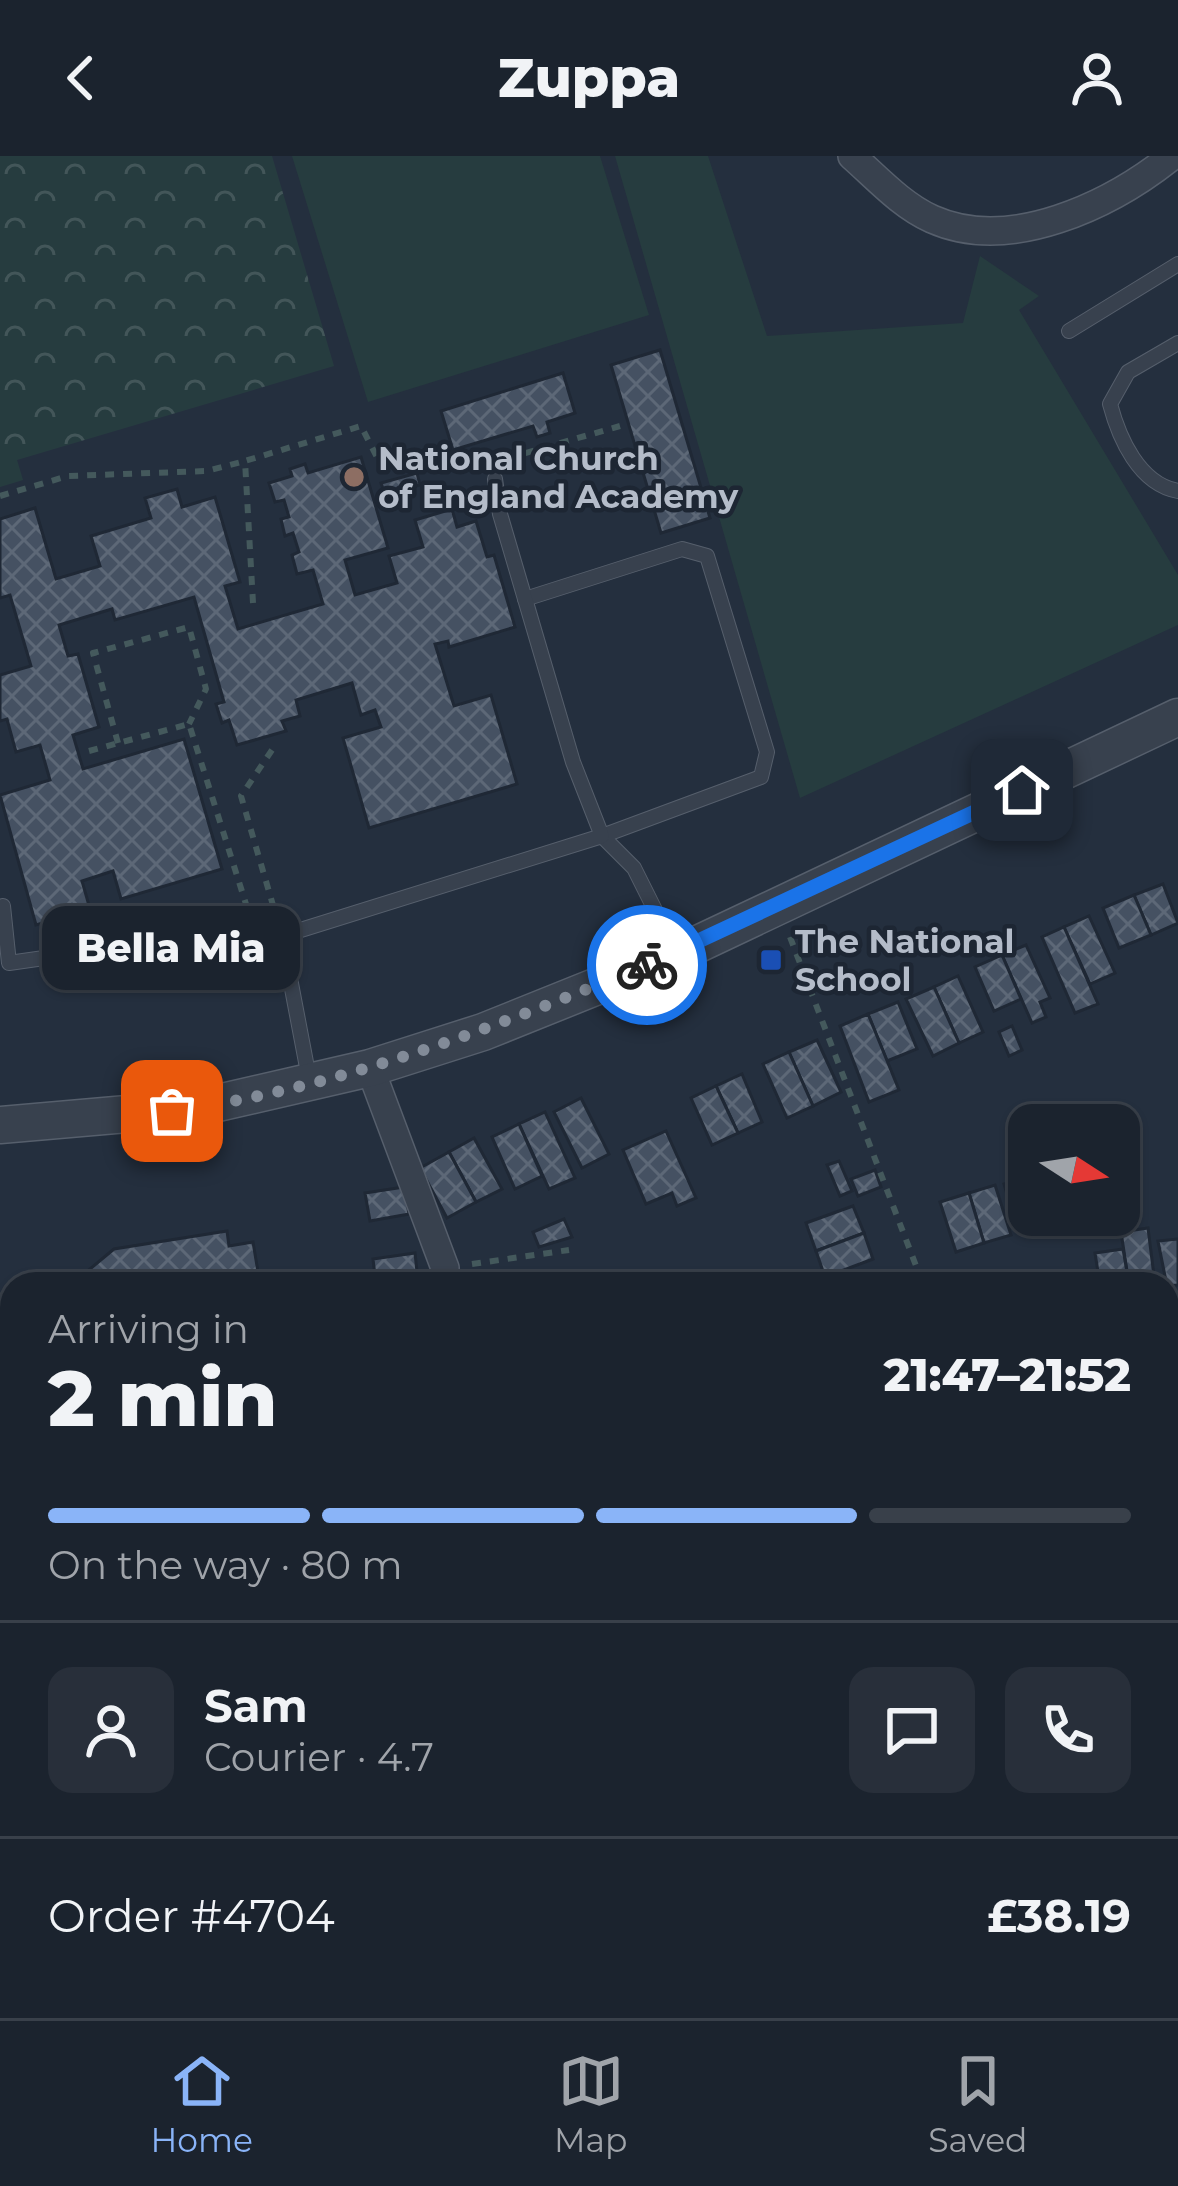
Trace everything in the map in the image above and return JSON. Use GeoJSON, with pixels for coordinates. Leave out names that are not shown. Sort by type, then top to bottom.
{"type":"FeatureCollection","features":[{"type":"Feature","properties":{"kind":"street"},"geometry":{"type":"LineString","coordinates":[[852,156],[920,213],[979,232],[1086,213],[1125,193],[1172,156]]}},
{"type":"Feature","properties":{"kind":"street"},"geometry":{"type":"LineString","coordinates":[[0,1125],[196,1108],[370,1068],[483,1031],[676,953],[1178,717]]}},
{"type":"Feature","properties":{"kind":"street"},"geometry":{"type":"LineString","coordinates":[[370,1068],[445,1268]]}},
{"type":"Feature","properties":{"kind":"lane"},"geometry":{"type":"LineString","coordinates":[[1069,331],[1178,264]]}},
{"type":"Feature","properties":{"kind":"lane"},"geometry":{"type":"LineString","coordinates":[[1178,343],[1128,372],[1110,404],[1119,436],[1150,478],[1178,491]]}},
{"type":"Feature","properties":{"kind":"lane"},"geometry":{"type":"LineString","coordinates":[[495,479],[573,762],[602,836],[634,868],[676,953]]}},
{"type":"Feature","properties":{"kind":"lane"},"geometry":{"type":"LineString","coordinates":[[3,906],[9,963],[114,948],[259,943],[602,836],[760,777],[766,752],[707,556],[682,549],[525,599]]}},
{"type":"Feature","properties":{"kind":"lane"},"geometry":{"type":"LineString","coordinates":[[282,936],[310,1083]]}},
{"type":"Feature","properties":{"kind":"path"},"geometry":{"type":"LineString","coordinates":[[0,496],[68,476],[207,471],[361,426],[382,467],[492,462],[620,426]]}},
{"type":"Feature","properties":{"kind":"path"},"geometry":{"type":"LineString","coordinates":[[244,461],[253,603]]}},
{"type":"Feature","properties":{"kind":"path"},"geometry":{"type":"LineString","coordinates":[[118,743],[93,653],[189,627],[206,689],[189,724],[259,943]]}},
{"type":"Feature","properties":{"kind":"path"},"geometry":{"type":"LineString","coordinates":[[89,751],[189,724]]}},
{"type":"Feature","properties":{"kind":"path"},"geometry":{"type":"LineString","coordinates":[[272,750],[241,796],[282,936]]}},
{"type":"Feature","properties":{"kind":"path"},"geometry":{"type":"LineString","coordinates":[[778,905],[918,1272]]}},
{"type":"Feature","properties":{"kind":"path"},"geometry":{"type":"LineString","coordinates":[[445,1268],[569,1250]]}},
{"type":"Feature","properties":{"kind":"green space"},"geometry":{"type":"Polygon","coordinates":[[[0,156],[272,156],[334,366],[17,460],[23,480],[0,487],[0,156]]]}},
{"type":"Feature","properties":{"kind":"green space"},"geometry":{"type":"Polygon","coordinates":[[[292,156],[600,156],[649,315],[368,402],[292,156]]]}},
{"type":"Feature","properties":{"kind":"green space"},"geometry":{"type":"Polygon","coordinates":[[[615,156],[708,156],[767,336],[963,323],[980,256],[1039,296],[1019,310],[1178,575],[1178,625],[800,798],[615,156]]]}},
{"type":"Feature","properties":{"kind":"building"},"geometry":{"type":"Polygon","coordinates":[[[660,350],[710,518],[661,533],[611,365],[660,350]]]}},
{"type":"Feature","properties":{"kind":"building"},"geometry":{"type":"Polygon","coordinates":[[[563,373],[575,413],[547,422],[550,433],[537,437],[533,426],[453,450],[441,411],[563,373]]]}},
{"type":"Feature","properties":{"kind":"building"},"geometry":{"type":"Polygon","coordinates":[[[361,457],[388,548],[345,560],[355,595],[397,583],[389,556],[423,547],[415,520],[452,509],[457,527],[476,521],[487,557],[494,555],[515,627],[449,647],[448,641],[435,644],[454,706],[491,695],[517,784],[369,828],[343,738],[381,727],[375,710],[361,715],[352,683],[296,700],[300,716],[282,721],[286,731],[237,745],[229,720],[222,723],[216,704],[224,702],[194,597],[115,620],[112,609],[59,625],[68,656],[78,654],[99,727],[73,735],[83,769],[184,739],[222,869],[121,899],[113,871],[82,881],[90,909],[36,925],[0,795],[50,780],[40,745],[16,752],[7,719],[0,721],[0,675],[31,666],[10,595],[0,598],[0,519],[35,508],[56,579],[100,566],[91,536],[151,518],[145,498],[177,489],[182,507],[215,497],[240,582],[225,586],[238,629],[323,604],[313,570],[297,574],[292,555],[299,552],[293,533],[285,536],[281,519],[289,517],[284,500],[275,502],[269,483],[292,476],[290,469],[305,464],[308,473],[361,457]]]}},
{"type":"Feature","properties":{"kind":"building"},"geometry":{"type":"Polygon","coordinates":[[[417,473],[420,485],[385,495],[381,483],[417,473]]]}},
{"type":"Feature","properties":{"kind":"building"},"geometry":{"type":"Polygon","coordinates":[[[1163,884],[1178,923],[1151,935],[1134,895],[1163,884]]]}},
{"type":"Feature","properties":{"kind":"building"},"geometry":{"type":"Polygon","coordinates":[[[1134,895],[1151,935],[1119,948],[1103,908],[1134,895]]]}},
{"type":"Feature","properties":{"kind":"building"},"geometry":{"type":"Polygon","coordinates":[[[1089,916],[1115,973],[1090,984],[1064,927],[1089,916]]]}},
{"type":"Feature","properties":{"kind":"building"},"geometry":{"type":"Polygon","coordinates":[[[1064,927],[1098,1004],[1075,1013],[1042,937],[1064,927]]]}},
{"type":"Feature","properties":{"kind":"building"},"geometry":{"type":"Polygon","coordinates":[[[1026,945],[1050,998],[1040,1002],[1046,1017],[1032,1023],[1002,955],[1026,945]]]}},
{"type":"Feature","properties":{"kind":"building"},"geometry":{"type":"Polygon","coordinates":[[[1002,955],[1021,999],[994,1011],[975,967],[1002,955]]]}},
{"type":"Feature","properties":{"kind":"building"},"geometry":{"type":"Polygon","coordinates":[[[240,963],[241,975],[208,978],[207,966],[240,963]]]}},
{"type":"Feature","properties":{"kind":"building"},"geometry":{"type":"Polygon","coordinates":[[[958,976],[983,1032],[959,1043],[934,987],[958,976]]]}},
{"type":"Feature","properties":{"kind":"building"},"geometry":{"type":"Polygon","coordinates":[[[934,987],[959,1043],[933,1056],[906,999],[934,987]]]}},
{"type":"Feature","properties":{"kind":"building"},"geometry":{"type":"Polygon","coordinates":[[[898,1002],[917,1049],[887,1061],[868,1014],[898,1002]]]}},
{"type":"Feature","properties":{"kind":"building"},"geometry":{"type":"Polygon","coordinates":[[[868,1014],[899,1090],[869,1102],[840,1026],[868,1014]]]}},
{"type":"Feature","properties":{"kind":"building"},"geometry":{"type":"Polygon","coordinates":[[[1012,1026],[1022,1050],[1009,1056],[999,1032],[1012,1026]]]}},
{"type":"Feature","properties":{"kind":"building"},"geometry":{"type":"Polygon","coordinates":[[[817,1040],[841,1092],[813,1106],[789,1052],[817,1040]]]}},
{"type":"Feature","properties":{"kind":"building"},"geometry":{"type":"Polygon","coordinates":[[[789,1052],[813,1106],[787,1118],[763,1064],[789,1052]]]}},
{"type":"Feature","properties":{"kind":"building"},"geometry":{"type":"Polygon","coordinates":[[[742,1074],[762,1122],[738,1133],[716,1086],[742,1074]]]}},
{"type":"Feature","properties":{"kind":"building"},"geometry":{"type":"Polygon","coordinates":[[[716,1086],[738,1133],[712,1145],[691,1098],[716,1086]]]}},
{"type":"Feature","properties":{"kind":"building"},"geometry":{"type":"Polygon","coordinates":[[[581,1098],[609,1154],[582,1168],[554,1112],[581,1098]]]}},
{"type":"Feature","properties":{"kind":"building"},"geometry":{"type":"Polygon","coordinates":[[[545,1112],[575,1178],[549,1189],[519,1124],[545,1112]]]}},
{"type":"Feature","properties":{"kind":"building"},"geometry":{"type":"Polygon","coordinates":[[[519,1124],[542,1176],[515,1189],[492,1137],[519,1124]]]}},
{"type":"Feature","properties":{"kind":"building"},"geometry":{"type":"Polygon","coordinates":[[[666,1131],[696,1198],[677,1206],[672,1193],[646,1204],[623,1150],[666,1131]]]}},
{"type":"Feature","properties":{"kind":"building"},"geometry":{"type":"Polygon","coordinates":[[[474,1138],[502,1189],[476,1202],[449,1152],[474,1138]]]}},
{"type":"Feature","properties":{"kind":"building"},"geometry":{"type":"Polygon","coordinates":[[[449,1152],[476,1202],[447,1218],[420,1168],[449,1152]]]}},
{"type":"Feature","properties":{"kind":"building"},"geometry":{"type":"Polygon","coordinates":[[[839,1161],[852,1191],[840,1196],[827,1165],[839,1161]]]}},
{"type":"Feature","properties":{"kind":"building"},"geometry":{"type":"Polygon","coordinates":[[[875,1170],[881,1187],[858,1196],[851,1179],[875,1170]]]}},
{"type":"Feature","properties":{"kind":"building"},"geometry":{"type":"Polygon","coordinates":[[[995,1185],[1008,1236],[984,1243],[969,1193],[995,1185]]]}},
{"type":"Feature","properties":{"kind":"building"},"geometry":{"type":"Polygon","coordinates":[[[404,1187],[409,1214],[370,1221],[365,1193],[404,1187]]]}},
{"type":"Feature","properties":{"kind":"building"},"geometry":{"type":"Polygon","coordinates":[[[969,1193],[984,1243],[956,1252],[940,1202],[969,1193]]]}},
{"type":"Feature","properties":{"kind":"building"},"geometry":{"type":"Polygon","coordinates":[[[853,1206],[864,1233],[816,1251],[806,1223],[853,1206]]]}},
{"type":"Feature","properties":{"kind":"building"},"geometry":{"type":"Polygon","coordinates":[[[564,1219],[572,1237],[539,1247],[533,1232],[564,1219]]]}},
{"type":"Feature","properties":{"kind":"building"},"geometry":{"type":"Polygon","coordinates":[[[1148,1228],[1154,1272],[1127,1272],[1122,1236],[1140,1236],[1140,1229],[1148,1228]]]}},
{"type":"Feature","properties":{"kind":"building"},"geometry":{"type":"Polygon","coordinates":[[[227,1231],[229,1246],[253,1242],[258,1272],[86,1272],[114,1249],[227,1231]]]}},
{"type":"Feature","properties":{"kind":"building"},"geometry":{"type":"Polygon","coordinates":[[[864,1233],[873,1259],[838,1272],[823,1272],[816,1251],[864,1233]]]}},
{"type":"Feature","properties":{"kind":"building"},"geometry":{"type":"Polygon","coordinates":[[[1178,1239],[1178,1272],[1164,1272],[1158,1241],[1178,1239]]]}},
{"type":"Feature","properties":{"kind":"building"},"geometry":{"type":"Polygon","coordinates":[[[1123,1249],[1127,1272],[1098,1272],[1095,1253],[1123,1249]]]}},
{"type":"Feature","properties":{"kind":"building"},"geometry":{"type":"Polygon","coordinates":[[[415,1253],[417,1272],[375,1272],[373,1259],[415,1253]]]}},
{"type":"Feature","properties":{"kind":"way so far"},"geometry":{"type":"LineString","coordinates":[[172,1111],[370,1068],[483,1031],[647,965]]}},
{"type":"Feature","properties":{"kind":"place","name":"National Church of England Academy"},"geometry":{"type":"Point","coordinates":[354,477]}},
{"type":"Feature","properties":{"kind":"place","name":"The National School"},"geometry":{"type":"Point","coordinates":[771,960]}},
{"type":"Feature","properties":{"kind":"place","name":"Bella Mia"},"geometry":{"type":"Point","coordinates":[172,1111]}},
{"type":"Feature","properties":{"kind":"route"},"geometry":{"type":"LineString","coordinates":[[647,965],[1022,790]]}}]}
